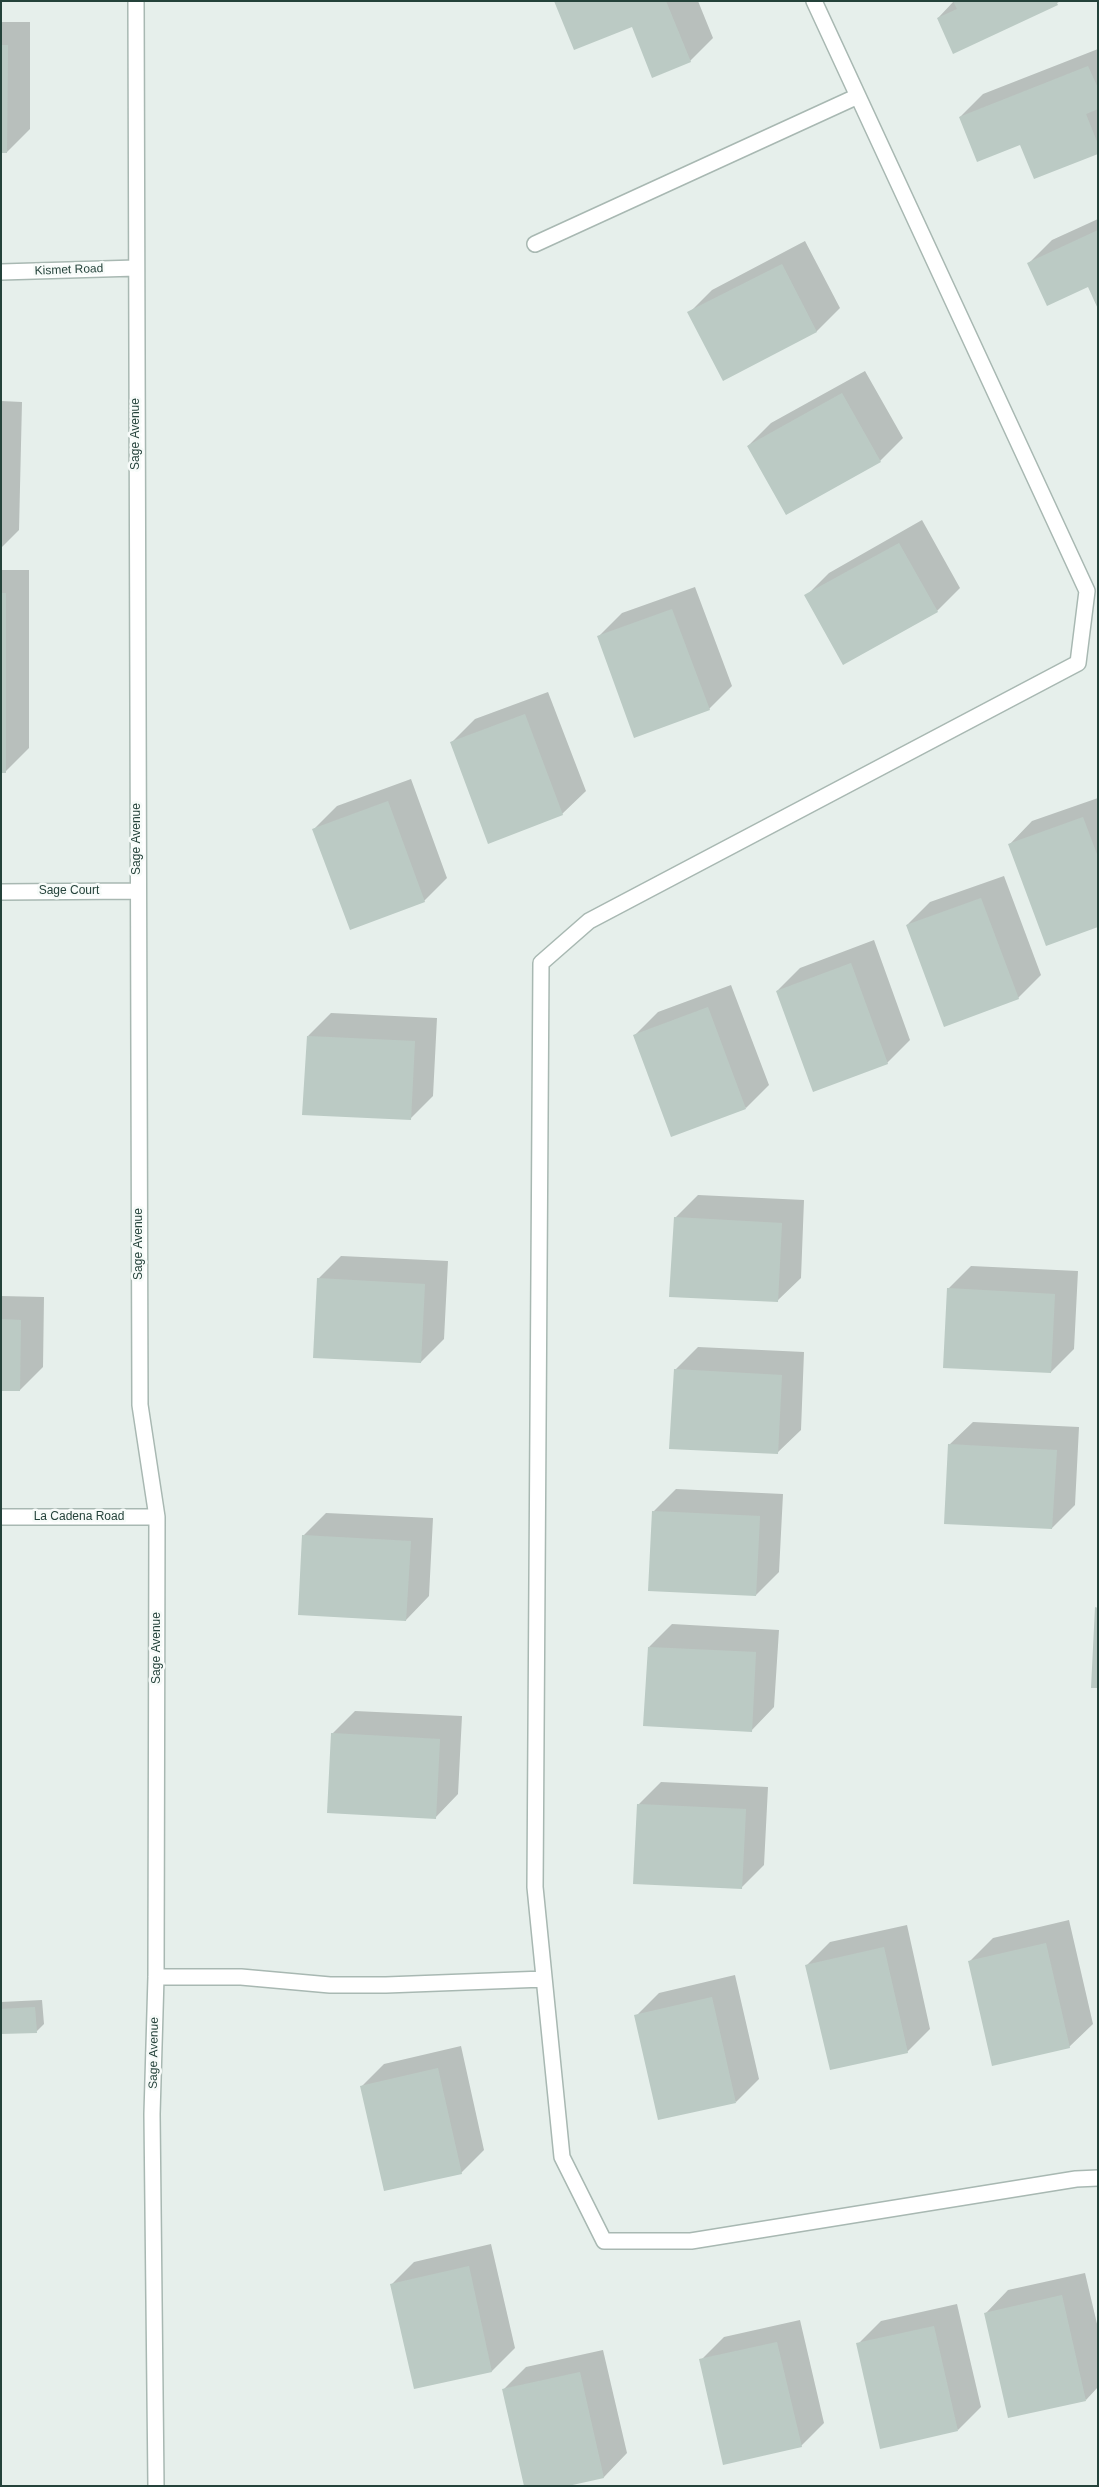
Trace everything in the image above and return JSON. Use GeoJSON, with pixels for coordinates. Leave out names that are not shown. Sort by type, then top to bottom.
{"type":"FeatureCollection","features":[{"type":"Feature","properties":{"kind":"street","name":"Sage Avenue"},"geometry":{"type":"LineString","coordinates":[[136,1],[137,891],[140,1405],[157,1517],[156,1977],[152,2114],[156,2486]]}},
{"type":"Feature","properties":{"kind":"street"},"geometry":{"type":"LineString","coordinates":[[814,1],[1087,591],[1078,663],[589,921],[542,963],[535,1887],[562,2157],[604,2241],[691,2241],[1076,2179],[1098,2178]]}},
{"type":"Feature","properties":{"kind":"street"},"geometry":{"type":"LineString","coordinates":[[535,244],[858,96]]}},
{"type":"Feature","properties":{"kind":"street","name":"Kismet Road"},"geometry":{"type":"LineString","coordinates":[[1,272],[136,268]]}},
{"type":"Feature","properties":{"kind":"street","name":"Sage Court"},"geometry":{"type":"LineString","coordinates":[[1,892],[137,891]]}},
{"type":"Feature","properties":{"kind":"street","name":"La Cadena Road"},"geometry":{"type":"LineString","coordinates":[[1,1517],[157,1517]]}},
{"type":"Feature","properties":{"kind":"street"},"geometry":{"type":"LineString","coordinates":[[156,1977],[241,1977],[330,1985],[386,1985],[544,1979]]}},
{"type":"Feature","properties":{"kind":"building"},"geometry":{"type":"Polygon","coordinates":[[[554,1],[666,1],[691,62],[652,78],[632,27],[574,50],[554,1]]]}},
{"type":"Feature","properties":{"kind":"building"},"geometry":{"type":"Polygon","coordinates":[[[953,1],[1056,1],[1058,5],[953,54],[937,18],[957,9],[953,1]]]}},
{"type":"Feature","properties":{"kind":"building"},"geometry":{"type":"Polygon","coordinates":[[[1,45],[8,45],[7,153],[1,153],[1,45]]]}},
{"type":"Feature","properties":{"kind":"building"},"geometry":{"type":"Polygon","coordinates":[[[1088,66],[1098,88],[1098,109],[1086,114],[1098,144],[1098,154],[1034,179],[1020,145],[977,162],[959,117],[1088,66]]]}},
{"type":"Feature","properties":{"kind":"building"},"geometry":{"type":"Polygon","coordinates":[[[1098,230],[1098,309],[1088,287],[1047,306],[1027,263],[1098,230]]]}},
{"type":"Feature","properties":{"kind":"building"},"geometry":{"type":"Polygon","coordinates":[[[782,264],[817,332],[723,381],[687,312],[782,264]]]}},
{"type":"Feature","properties":{"kind":"building"},"geometry":{"type":"Polygon","coordinates":[[[842,393],[881,462],[786,515],[747,446],[842,393]]]}},
{"type":"Feature","properties":{"kind":"building"},"geometry":{"type":"Polygon","coordinates":[[[899,543],[938,612],[843,665],[804,595],[899,543]]]}},
{"type":"Feature","properties":{"kind":"building"},"geometry":{"type":"Polygon","coordinates":[[[1,593],[6,593],[6,773],[1,773],[1,593]]]}},
{"type":"Feature","properties":{"kind":"building"},"geometry":{"type":"Polygon","coordinates":[[[672,609],[710,710],[634,738],[597,636],[672,609]]]}},
{"type":"Feature","properties":{"kind":"building"},"geometry":{"type":"Polygon","coordinates":[[[525,714],[563,815],[488,844],[450,742],[525,714]]]}},
{"type":"Feature","properties":{"kind":"building"},"geometry":{"type":"Polygon","coordinates":[[[388,801],[425,902],[350,930],[312,829],[388,801]]]}},
{"type":"Feature","properties":{"kind":"building"},"geometry":{"type":"Polygon","coordinates":[[[1083,817],[1098,857],[1098,927],[1046,946],[1008,844],[1083,817]]]}},
{"type":"Feature","properties":{"kind":"building"},"geometry":{"type":"Polygon","coordinates":[[[981,898],[1019,999],[944,1027],[906,925],[981,898]]]}},
{"type":"Feature","properties":{"kind":"building"},"geometry":{"type":"Polygon","coordinates":[[[851,963],[888,1064],[813,1092],[776,991],[851,963]]]}},
{"type":"Feature","properties":{"kind":"building"},"geometry":{"type":"Polygon","coordinates":[[[708,1007],[746,1109],[671,1137],[633,1035],[708,1007]]]}},
{"type":"Feature","properties":{"kind":"building"},"geometry":{"type":"Polygon","coordinates":[[[307,1036],[415,1041],[411,1120],[302,1115],[307,1036]]]}},
{"type":"Feature","properties":{"kind":"building"},"geometry":{"type":"Polygon","coordinates":[[[674,1217],[782,1223],[778,1302],[669,1297],[674,1217]]]}},
{"type":"Feature","properties":{"kind":"building"},"geometry":{"type":"Polygon","coordinates":[[[317,1278],[425,1284],[421,1363],[313,1358],[317,1278]]]}},
{"type":"Feature","properties":{"kind":"building"},"geometry":{"type":"Polygon","coordinates":[[[947,1288],[1055,1294],[1051,1373],[943,1368],[947,1288]]]}},
{"type":"Feature","properties":{"kind":"building"},"geometry":{"type":"Polygon","coordinates":[[[1,1319],[21,1320],[20,1391],[1,1391],[1,1319]]]}},
{"type":"Feature","properties":{"kind":"building"},"geometry":{"type":"Polygon","coordinates":[[[674,1369],[782,1375],[778,1454],[669,1449],[674,1369]]]}},
{"type":"Feature","properties":{"kind":"building"},"geometry":{"type":"Polygon","coordinates":[[[948,1444],[1057,1450],[1052,1529],[944,1524],[948,1444]]]}},
{"type":"Feature","properties":{"kind":"building"},"geometry":{"type":"Polygon","coordinates":[[[652,1511],[760,1516],[756,1596],[648,1591],[652,1511]]]}},
{"type":"Feature","properties":{"kind":"building"},"geometry":{"type":"Polygon","coordinates":[[[302,1535],[411,1541],[406,1621],[298,1615],[302,1535]]]}},
{"type":"Feature","properties":{"kind":"building"},"geometry":{"type":"Polygon","coordinates":[[[1095,1607],[1098,1608],[1098,1688],[1091,1688],[1095,1607]]]}},
{"type":"Feature","properties":{"kind":"building"},"geometry":{"type":"Polygon","coordinates":[[[648,1647],[756,1652],[752,1732],[643,1726],[648,1647]]]}},
{"type":"Feature","properties":{"kind":"building"},"geometry":{"type":"Polygon","coordinates":[[[331,1733],[440,1739],[436,1819],[327,1813],[331,1733]]]}},
{"type":"Feature","properties":{"kind":"building"},"geometry":{"type":"Polygon","coordinates":[[[637,1804],[746,1809],[742,1889],[633,1884],[637,1804]]]}},
{"type":"Feature","properties":{"kind":"building"},"geometry":{"type":"Polygon","coordinates":[[[1046,1943],[1070,2048],[992,2066],[968,1961],[1046,1943]]]}},
{"type":"Feature","properties":{"kind":"building"},"geometry":{"type":"Polygon","coordinates":[[[884,1947],[908,2053],[830,2070],[805,1965],[884,1947]]]}},
{"type":"Feature","properties":{"kind":"building"},"geometry":{"type":"Polygon","coordinates":[[[712,1997],[736,2103],[658,2120],[634,2015],[712,1997]]]}},
{"type":"Feature","properties":{"kind":"building"},"geometry":{"type":"Polygon","coordinates":[[[35,2007],[37,2033],[1,2034],[1,2009],[35,2007]]]}},
{"type":"Feature","properties":{"kind":"building"},"geometry":{"type":"Polygon","coordinates":[[[438,2068],[462,2174],[384,2191],[360,2086],[438,2068]]]}},
{"type":"Feature","properties":{"kind":"building"},"geometry":{"type":"Polygon","coordinates":[[[469,2266],[492,2372],[414,2389],[390,2284],[469,2266]]]}},
{"type":"Feature","properties":{"kind":"building"},"geometry":{"type":"Polygon","coordinates":[[[1062,2295],[1086,2401],[1008,2418],[984,2313],[1062,2295]]]}},
{"type":"Feature","properties":{"kind":"building"},"geometry":{"type":"Polygon","coordinates":[[[934,2326],[958,2431],[880,2449],[856,2343],[934,2326]]]}},
{"type":"Feature","properties":{"kind":"building"},"geometry":{"type":"Polygon","coordinates":[[[777,2342],[802,2447],[723,2465],[699,2359],[777,2342]]]}},
{"type":"Feature","properties":{"kind":"building"},"geometry":{"type":"Polygon","coordinates":[[[580,2372],[604,2478],[568,2486],[524,2486],[502,2389],[580,2372]]]}}]}
